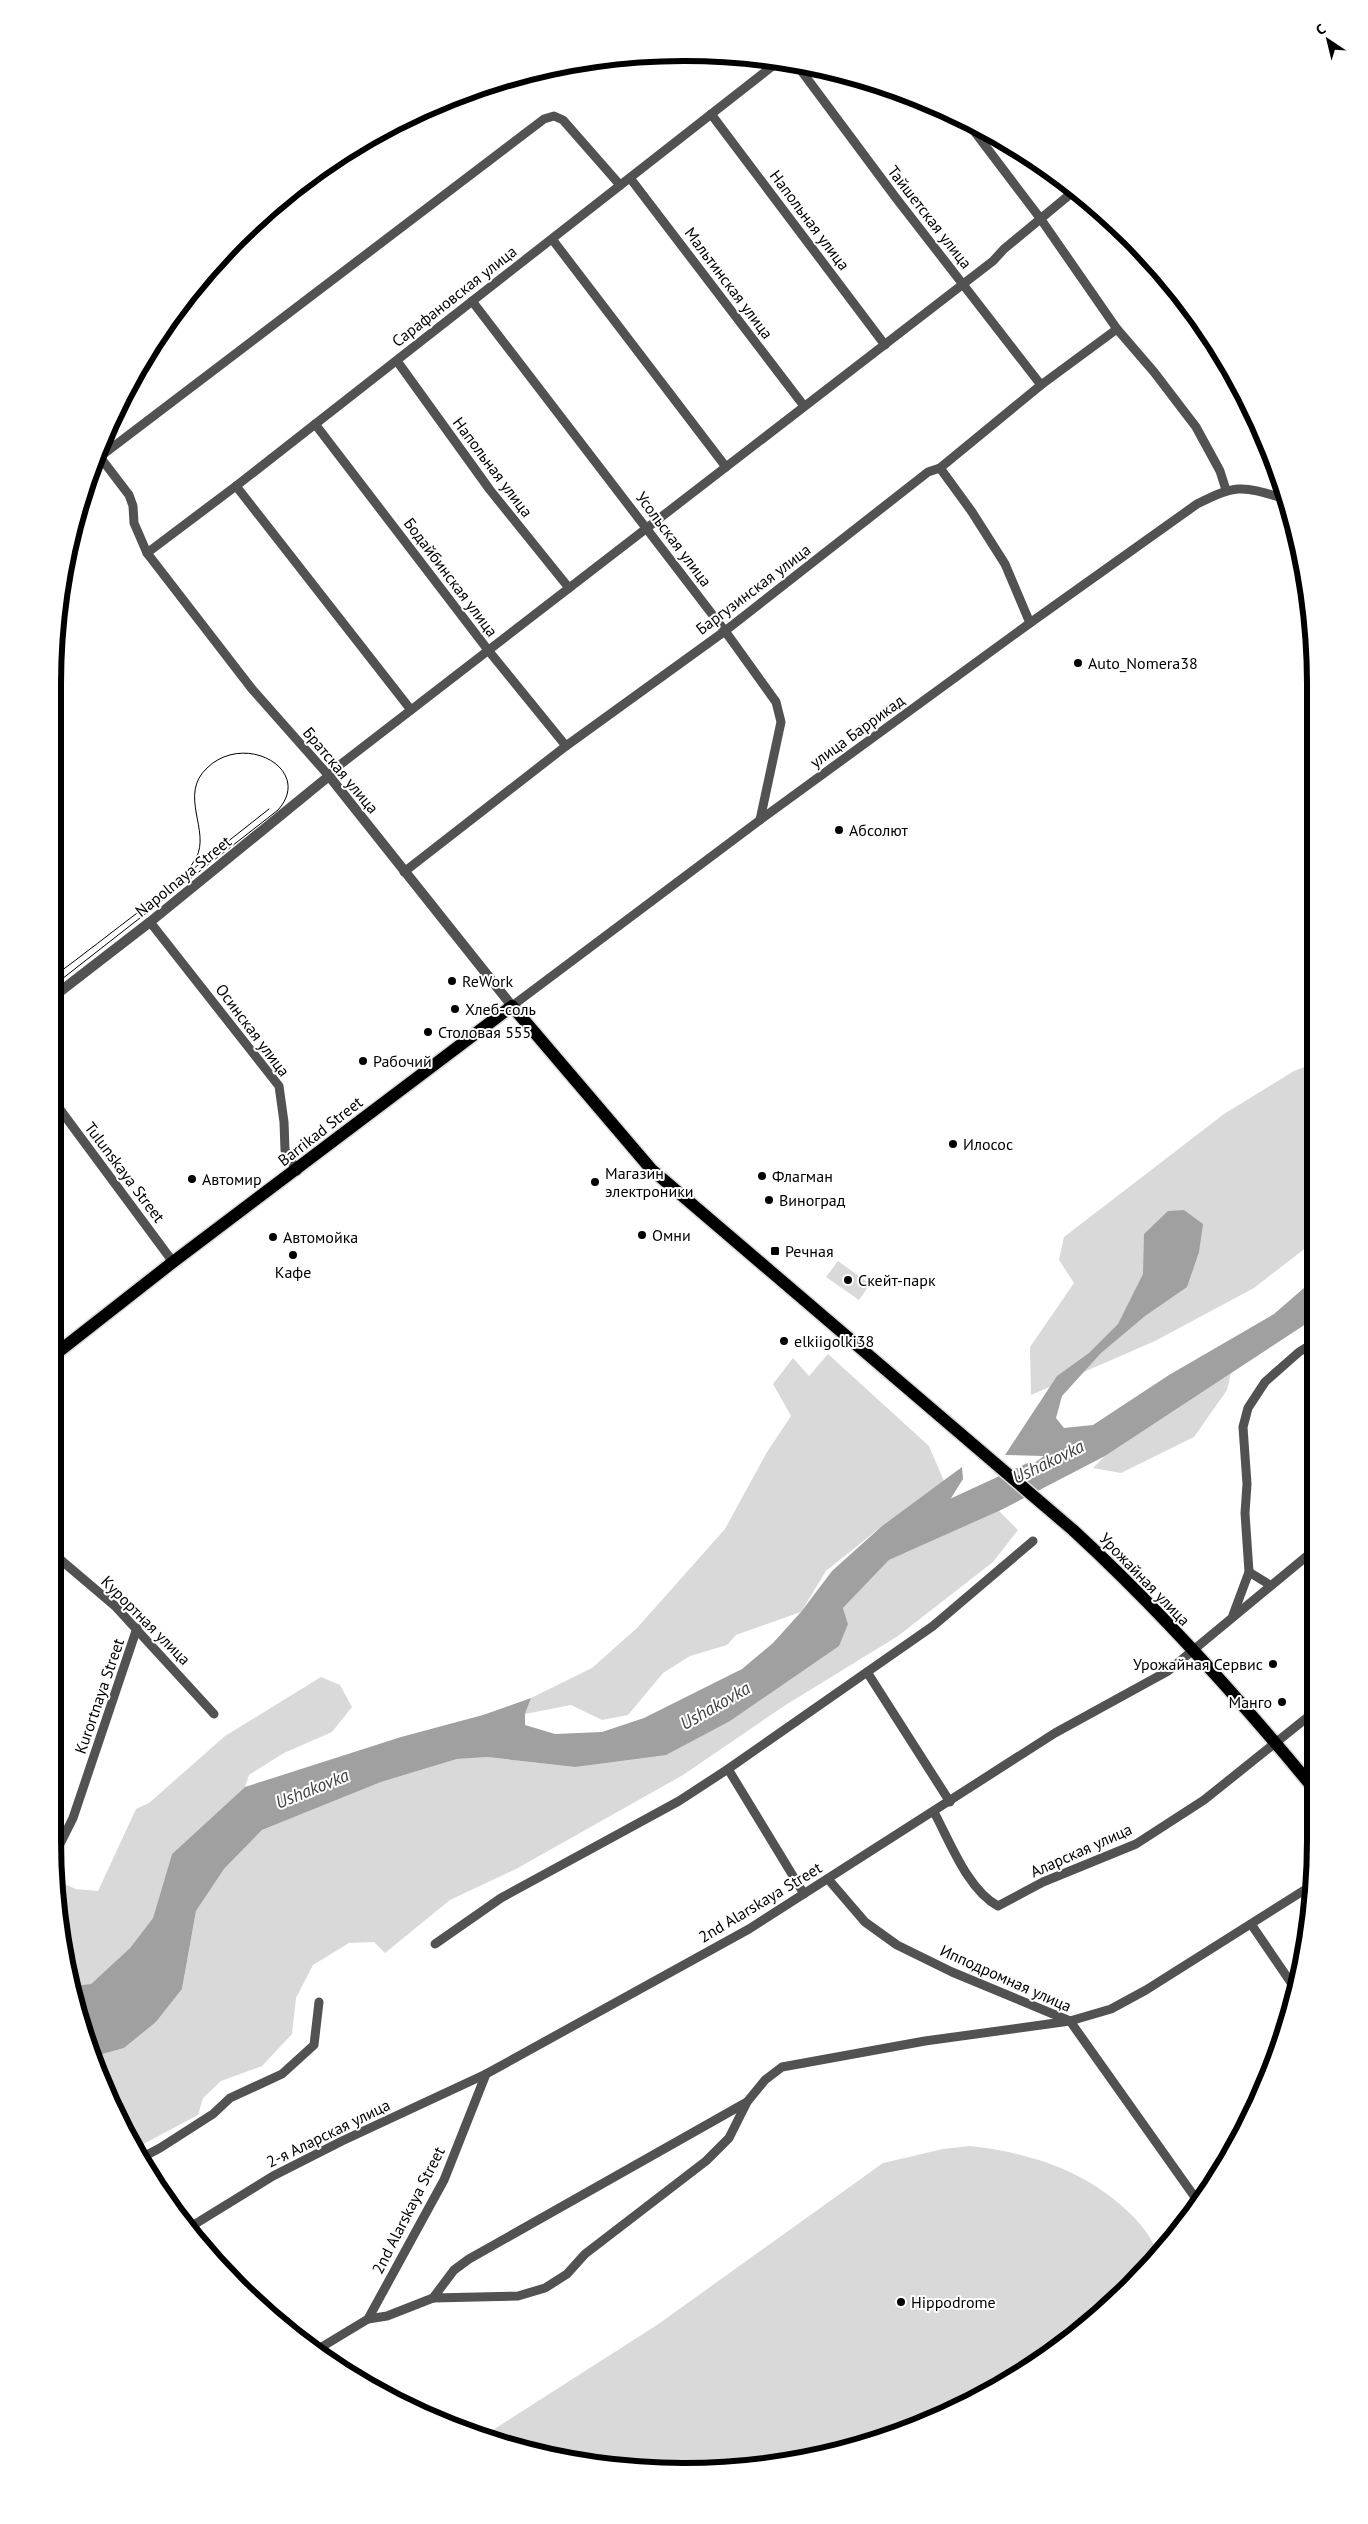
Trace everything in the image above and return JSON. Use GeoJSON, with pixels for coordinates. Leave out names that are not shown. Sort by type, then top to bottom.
{"type":"FeatureCollection","features":[{"type":"Feature","properties":{"kind":"main road","name":"Barrikad Street"},"geometry":{"type":"LineString","coordinates":[[61,1350],[173,1262],[297,1171],[512,1006]]}},
{"type":"Feature","properties":{"kind":"main road","name":"Урожайная улица"},"geometry":{"type":"LineString","coordinates":[[512,1006],[651,1169],[1073,1530],[1132,1585],[1277,1744],[1307,1780]]}},
{"type":"Feature","properties":{"kind":"street","name":"Сарафановская улица"},"geometry":{"type":"LineString","coordinates":[[147,553],[236,486],[770,68]]}},
{"type":"Feature","properties":{"kind":"street","name":"Тайшетская улица"},"geometry":{"type":"LineString","coordinates":[[803,73],[1041,386]]}},
{"type":"Feature","properties":{"kind":"street","name":"Напольная улица"},"geometry":{"type":"LineString","coordinates":[[711,114],[885,345]]}},
{"type":"Feature","properties":{"kind":"street"},"geometry":{"type":"LineString","coordinates":[[107,451],[544,119],[554,116],[564,120],[620,185]]}},
{"type":"Feature","properties":{"kind":"street"},"geometry":{"type":"LineString","coordinates":[[978,136],[1040,218],[1117,329],[1154,372],[1196,427],[1220,471],[1226,490],[1253,488],[1278,497]]}},
{"type":"Feature","properties":{"kind":"street","name":"Мальтинская улица"},"geometry":{"type":"LineString","coordinates":[[630,178],[804,406]]}},
{"type":"Feature","properties":{"kind":"street"},"geometry":{"type":"LineString","coordinates":[[329,776],[340,764],[993,261],[1004,249],[1069,194]]}},
{"type":"Feature","properties":{"kind":"street"},"geometry":{"type":"LineString","coordinates":[[552,239],[726,467]]}},
{"type":"Feature","properties":{"kind":"street","name":"Усольская улица"},"geometry":{"type":"LineString","coordinates":[[472,301],[647,528],[776,702],[781,722],[760,820]]}},
{"type":"Feature","properties":{"kind":"street","name":"Баргузинская улица"},"geometry":{"type":"LineString","coordinates":[[404,872],[566,746],[725,631],[928,472],[940,468],[1041,386],[1117,329]]}},
{"type":"Feature","properties":{"kind":"street","name":"Напольная улица"},"geometry":{"type":"LineString","coordinates":[[396,361],[490,490],[569,588]]}},
{"type":"Feature","properties":{"kind":"street","name":"Бодайбинская улица"},"geometry":{"type":"LineString","coordinates":[[315,424],[488,650],[566,746]]}},
{"type":"Feature","properties":{"kind":"street","name":"Братская улица"},"geometry":{"type":"LineString","coordinates":[[103,460],[130,495],[134,506],[134,523],[147,553],[252,689],[329,776],[512,1006]]}},
{"type":"Feature","properties":{"kind":"street"},"geometry":{"type":"LineString","coordinates":[[940,468],[972,512],[1005,564],[1030,623]]}},
{"type":"Feature","properties":{"kind":"street"},"geometry":{"type":"LineString","coordinates":[[236,486],[411,710]]}},
{"type":"Feature","properties":{"kind":"street","name":"улица Баррикад"},"geometry":{"type":"LineString","coordinates":[[512,1006],[760,820],[1030,623],[1197,504],[1226,490]]}},
{"type":"Feature","properties":{"kind":"street","name":"Napolnaya Street"},"geometry":{"type":"LineString","coordinates":[[61,992],[150,922],[329,776]]}},
{"type":"Feature","properties":{"kind":"street","name":"Осинская улица"},"geometry":{"type":"LineString","coordinates":[[150,922],[279,1086],[284,1122],[285,1150],[297,1171]]}},
{"type":"Feature","properties":{"kind":"street","name":"Tulunskaya Street"},"geometry":{"type":"LineString","coordinates":[[61,1111],[173,1262]]}},
{"type":"Feature","properties":{"kind":"street"},"geometry":{"type":"LineString","coordinates":[[1233,1616],[1249,1572],[1244,1513],[1247,1484],[1243,1427],[1248,1408],[1265,1382],[1307,1347]]}},
{"type":"Feature","properties":{"kind":"street"},"geometry":{"type":"LineString","coordinates":[[435,1944],[501,1898],[679,1801],[728,1768],[933,1626],[1033,1541]]}},
{"type":"Feature","properties":{"kind":"street","name":"2nd Alarskaya Street"},"geometry":{"type":"LineString","coordinates":[[368,2320],[444,2180],[486,2074],[749,1929],[1055,1733],[1154,1679],[1193,1652],[1307,1555]]}},
{"type":"Feature","properties":{"kind":"street","name":"Курортная улица"},"geometry":{"type":"LineString","coordinates":[[61,1557],[137,1628],[214,1714]]}},
{"type":"Feature","properties":{"kind":"street"},"geometry":{"type":"LineString","coordinates":[[1249,1572],[1270,1585]]}},
{"type":"Feature","properties":{"kind":"street","name":"Kurortnaya Street"},"geometry":{"type":"LineString","coordinates":[[61,1841],[72,1818],[137,1628]]}},
{"type":"Feature","properties":{"kind":"street"},"geometry":{"type":"LineString","coordinates":[[867,1672],[950,1802]]}},
{"type":"Feature","properties":{"kind":"street","name":"Аларская улица"},"geometry":{"type":"LineString","coordinates":[[934,1812],[973,1884],[986,1900],[998,1906],[1043,1882],[1136,1844],[1204,1800],[1277,1744],[1307,1718]]}},
{"type":"Feature","properties":{"kind":"street"},"geometry":{"type":"LineString","coordinates":[[728,1768],[804,1894]]}},
{"type":"Feature","properties":{"kind":"street","name":"Ипподромная улица"},"geometry":{"type":"LineString","coordinates":[[828,1879],[865,1922],[897,1945],[952,1972],[1070,2021],[1194,2196]]}},
{"type":"Feature","properties":{"kind":"street"},"geometry":{"type":"LineString","coordinates":[[322,2347],[368,2320],[386,2316],[433,2298],[518,2296],[545,2288],[567,2274],[585,2254],[706,2161],[729,2138],[747,2102],[765,2080],[782,2067],[925,2041],[1070,2021],[1111,2009],[1304,1890]]}},
{"type":"Feature","properties":{"kind":"street"},"geometry":{"type":"LineString","coordinates":[[1250,1924],[1290,1982]]}},
{"type":"Feature","properties":{"kind":"street"},"geometry":{"type":"LineString","coordinates":[[147,2154],[214,2114],[230,2098],[282,2074],[314,2045],[319,2002]]}},
{"type":"Feature","properties":{"kind":"street","name":"2-я Аларская улица"},"geometry":{"type":"LineString","coordinates":[[194,2224],[273,2176],[342,2141],[486,2074]]}},
{"type":"Feature","properties":{"kind":"street"},"geometry":{"type":"LineString","coordinates":[[433,2298],[454,2270],[468,2259],[747,2102]]}},
{"type":"Feature","properties":{"kind":"shaded area"},"geometry":{"type":"Polygon","coordinates":[[[1307,1066],[1307,1247],[1254,1288],[1155,1341],[1031,1395],[1030,1347],[1074,1283],[1059,1260],[1064,1237],[1224,1114],[1294,1071],[1307,1066]]]}},
{"type":"Feature","properties":{"kind":"shaded area","name":"Скейт-парк"},"geometry":{"type":"Polygon","coordinates":[[[838,1261],[870,1284],[859,1300],[826,1277],[838,1261]]]}},
{"type":"Feature","properties":{"kind":"shaded area"},"geometry":{"type":"Polygon","coordinates":[[[828,1354],[929,1446],[944,1481],[882,1526],[826,1571],[801,1612],[736,1635],[727,1645],[690,1656],[663,1673],[628,1715],[602,1720],[571,1705],[525,1714],[531,1698],[592,1668],[637,1628],[725,1529],[767,1452],[791,1416],[773,1384],[793,1358],[809,1376],[828,1354]]]}},
{"type":"Feature","properties":{"kind":"shaded area"},"geometry":{"type":"Polygon","coordinates":[[[1231,1373],[1227,1390],[1194,1437],[1121,1473],[1093,1468],[1105,1456],[1231,1373]]]}},
{"type":"Feature","properties":{"kind":"shaded area"},"geometry":{"type":"Polygon","coordinates":[[[999,1511],[1018,1530],[993,1562],[898,1636],[784,1706],[683,1775],[516,1869],[450,1900],[385,1953],[374,1942],[349,1943],[313,1965],[296,1998],[292,2034],[262,2066],[221,2081],[203,2098],[198,2115],[142,2145],[125,2115],[100,2055],[124,2048],[156,2022],[182,1989],[196,1911],[224,1869],[262,1830],[381,1782],[457,1759],[487,1757],[575,1767],[848,1624],[843,1608],[889,1560],[999,1511]]]}},
{"type":"Feature","properties":{"kind":"shaded area"},"geometry":{"type":"Polygon","coordinates":[[[321,1677],[340,1685],[352,1707],[332,1732],[284,1753],[249,1775],[245,1787],[172,1854],[153,1918],[130,1948],[91,1984],[78,1985],[67,1921],[63,1884],[76,1889],[98,1891],[136,1809],[149,1803],[225,1736],[321,1677]]]}},
{"type":"Feature","properties":{"kind":"shaded area","name":"Hippodrome"},"geometry":{"type":"Polygon","coordinates":[[[970,2146],[994,2149],[1040,2161],[1084,2179],[1123,2207],[1143,2227],[1155,2247],[1095,2308],[1030,2358],[959,2399],[884,2430],[845,2442],[765,2457],[684,2463],[643,2461],[563,2451],[490,2432],[657,2325],[883,2163],[943,2149],[970,2146]]]}},
{"type":"Feature","properties":{"kind":"water"},"geometry":{"type":"Polygon","coordinates":[[[1184,1210],[1203,1224],[1199,1252],[1187,1287],[1145,1316],[1101,1353],[1062,1396],[1056,1418],[1064,1428],[1093,1425],[1169,1375],[1274,1314],[1307,1285],[1307,1323],[1105,1456],[999,1511],[889,1560],[843,1608],[848,1624],[839,1646],[730,1721],[666,1755],[575,1767],[487,1757],[457,1759],[381,1782],[262,1830],[224,1869],[196,1911],[182,1989],[156,2022],[124,2048],[100,2055],[78,1985],[91,1984],[130,1948],[153,1918],[172,1854],[245,1787],[401,1737],[483,1715],[531,1698],[525,1714],[525,1725],[555,1734],[602,1732],[644,1718],[742,1669],[773,1643],[801,1612],[832,1571],[882,1526],[962,1467],[963,1479],[948,1503],[950,1517],[1007,1489],[1025,1470],[1044,1456],[1005,1455],[1057,1376],[1089,1353],[1118,1324],[1143,1274],[1144,1234],[1168,1211],[1184,1210]]]}},
{"type":"Feature","properties":{"kind":"waterway","name":"Ushakovka"},"geometry":{"type":"LineString","coordinates":[[927,1520],[1031,1472]]}},
{"type":"Feature","properties":{"kind":"tram line"},"geometry":{"type":"LineString","coordinates":[[61,971],[164,893],[191,866],[200,847],[195,790],[199,779],[207,768],[222,758],[239,753],[256,754],[270,760],[281,769],[287,781],[287,795],[278,810],[61,980]]}},
{"type":"Feature","properties":{"kind":"tram line"},"geometry":{"type":"LineString","coordinates":[[193,869],[269,809]]}},
{"type":"Feature","properties":{"kind":"place","name":"Auto_Nomera38"},"geometry":{"type":"Point","coordinates":[1078,663]}},
{"type":"Feature","properties":{"kind":"place","name":"Абсолют"},"geometry":{"type":"Point","coordinates":[839,830]}},
{"type":"Feature","properties":{"kind":"place","name":"ReWork"},"geometry":{"type":"Point","coordinates":[452,981]}},
{"type":"Feature","properties":{"kind":"place","name":"Хлеб-соль"},"geometry":{"type":"Point","coordinates":[455,1009]}},
{"type":"Feature","properties":{"kind":"place","name":"Столовая 555"},"geometry":{"type":"Point","coordinates":[428,1032]}},
{"type":"Feature","properties":{"kind":"place","name":"Рабочий"},"geometry":{"type":"Point","coordinates":[363,1061]}},
{"type":"Feature","properties":{"kind":"place","name":"Илосос"},"geometry":{"type":"Point","coordinates":[953,1144]}},
{"type":"Feature","properties":{"kind":"place","name":"Флагман"},"geometry":{"type":"Point","coordinates":[762,1176]}},
{"type":"Feature","properties":{"kind":"place","name":"Автомир"},"geometry":{"type":"Point","coordinates":[192,1179]}},
{"type":"Feature","properties":{"kind":"place","name":"Магазин электроники"},"geometry":{"type":"Point","coordinates":[595,1182]}},
{"type":"Feature","properties":{"kind":"place","name":"Виноград"},"geometry":{"type":"Point","coordinates":[769,1200]}},
{"type":"Feature","properties":{"kind":"place","name":"Омни"},"geometry":{"type":"Point","coordinates":[642,1235]}},
{"type":"Feature","properties":{"kind":"place","name":"Автомойка"},"geometry":{"type":"Point","coordinates":[273,1237]}},
{"type":"Feature","properties":{"kind":"place","name":"Речная"},"geometry":{"type":"Point","coordinates":[775,1251]}},
{"type":"Feature","properties":{"kind":"place","name":"Кафе"},"geometry":{"type":"Point","coordinates":[293,1255]}},
{"type":"Feature","properties":{"kind":"place","name":"Скейт-парк"},"geometry":{"type":"Point","coordinates":[848,1280]}},
{"type":"Feature","properties":{"kind":"place","name":"elkiigolki38"},"geometry":{"type":"Point","coordinates":[784,1341]}},
{"type":"Feature","properties":{"kind":"place","name":"Урожайная Сервис"},"geometry":{"type":"Point","coordinates":[1273,1664]}},
{"type":"Feature","properties":{"kind":"place","name":"Манго"},"geometry":{"type":"Point","coordinates":[1282,1702]}},
{"type":"Feature","properties":{"kind":"place","name":"Hippodrome"},"geometry":{"type":"Point","coordinates":[901,2302]}}]}
